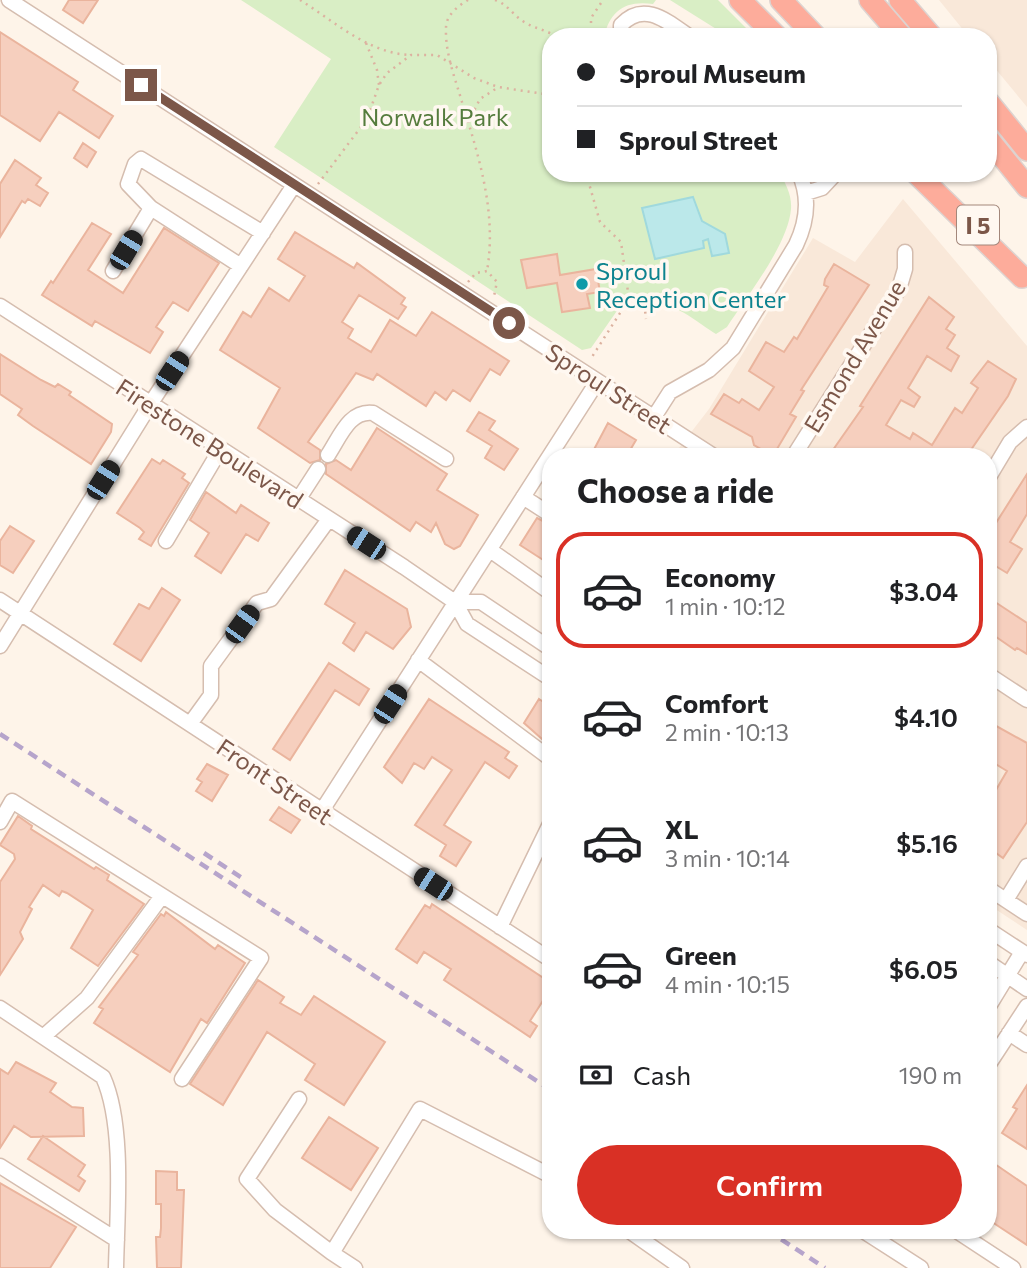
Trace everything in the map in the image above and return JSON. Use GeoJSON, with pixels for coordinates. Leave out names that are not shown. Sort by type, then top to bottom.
{"type":"FeatureCollection","features":[{"type":"Feature","properties":{"kind":"highway"},"geometry":{"type":"LineString","coordinates":[[740,0],[768,28]]}},
{"type":"Feature","properties":{"kind":"highway"},"geometry":{"type":"LineString","coordinates":[[781,0],[807,28]]}},
{"type":"Feature","properties":{"kind":"highway"},"geometry":{"type":"LineString","coordinates":[[870,0],[894,28]]}},
{"type":"Feature","properties":{"kind":"highway"},"geometry":{"type":"LineString","coordinates":[[900,0],[924,28]]}},
{"type":"Feature","properties":{"kind":"highway"},"geometry":{"type":"LineString","coordinates":[[997,113],[1027,150]]}},
{"type":"Feature","properties":{"kind":"highway"},"geometry":{"type":"LineString","coordinates":[[997,150],[1027,187]]}},
{"type":"Feature","properties":{"kind":"highway"},"geometry":{"type":"LineString","coordinates":[[925,182],[1025,279]]}},
{"type":"Feature","properties":{"kind":"highway","name":"I 5"},"geometry":{"type":"LineString","coordinates":[[942,182],[1025,279]]}},
{"type":"Feature","properties":{"kind":"street","name":"Sproul Street"},"geometry":{"type":"LineString","coordinates":[[9,0],[701,448]]}},
{"type":"Feature","properties":{"kind":"street"},"geometry":{"type":"LineString","coordinates":[[621,28],[627,18],[643,13],[654,13],[676,28]]}},
{"type":"Feature","properties":{"kind":"street"},"geometry":{"type":"LineString","coordinates":[[241,266],[151,208],[128,184],[135,164],[141,159],[263,233]]}},
{"type":"Feature","properties":{"kind":"street"},"geometry":{"type":"LineString","coordinates":[[654,417],[670,392],[709,370],[733,348],[802,233],[806,193],[802,182]]}},
{"type":"Feature","properties":{"kind":"street"},"geometry":{"type":"LineString","coordinates":[[806,193],[822,188],[828,182]]}},
{"type":"Feature","properties":{"kind":"street"},"geometry":{"type":"LineString","coordinates":[[0,646],[151,403],[294,185]]}},
{"type":"Feature","properties":{"kind":"street"},"geometry":{"type":"LineString","coordinates":[[113,271],[151,208]]}},
{"type":"Feature","properties":{"kind":"street","name":"Esmond Avenue"},"geometry":{"type":"LineString","coordinates":[[799,448],[899,289],[905,270],[905,252]]}},
{"type":"Feature","properties":{"kind":"street","name":"Firestone Boulevard"},"geometry":{"type":"LineString","coordinates":[[0,306],[455,602],[467,624],[542,673]]}},
{"type":"Feature","properties":{"kind":"street"},"geometry":{"type":"LineString","coordinates":[[555,448],[597,382]]}},
{"type":"Feature","properties":{"kind":"street"},"geometry":{"type":"LineString","coordinates":[[328,455],[353,417],[362,411],[373,413],[446,459]]}},
{"type":"Feature","properties":{"kind":"street"},"geometry":{"type":"LineString","coordinates":[[997,464],[1010,442],[1027,428]]}},
{"type":"Feature","properties":{"kind":"street"},"geometry":{"type":"LineString","coordinates":[[166,541],[220,450]]}},
{"type":"Feature","properties":{"kind":"street"},"geometry":{"type":"LineString","coordinates":[[321,812],[542,467]]}},
{"type":"Feature","properties":{"kind":"street"},"geometry":{"type":"LineString","coordinates":[[298,500],[318,468]]}},
{"type":"Feature","properties":{"kind":"street"},"geometry":{"type":"LineString","coordinates":[[523,497],[542,509]]}},
{"type":"Feature","properties":{"kind":"street"},"geometry":{"type":"LineString","coordinates":[[190,724],[211,695],[211,666],[257,603],[271,599],[328,519]]}},
{"type":"Feature","properties":{"kind":"street"},"geometry":{"type":"LineString","coordinates":[[490,550],[542,587]]}},
{"type":"Feature","properties":{"kind":"street","name":"Front Street"},"geometry":{"type":"LineString","coordinates":[[0,600],[542,954]]}},
{"type":"Feature","properties":{"kind":"street","name":"Firestone Boulevard"},"geometry":{"type":"LineString","coordinates":[[455,602],[481,602],[542,643]]}},
{"type":"Feature","properties":{"kind":"street"},"geometry":{"type":"LineString","coordinates":[[418,660],[542,752]]}},
{"type":"Feature","properties":{"kind":"street"},"geometry":{"type":"LineString","coordinates":[[997,680],[1027,700]]}},
{"type":"Feature","properties":{"kind":"street"},"geometry":{"type":"LineString","coordinates":[[0,822],[12,801],[261,958],[182,1079]]}},
{"type":"Feature","properties":{"kind":"street"},"geometry":{"type":"LineString","coordinates":[[500,927],[542,841]]}},
{"type":"Feature","properties":{"kind":"street"},"geometry":{"type":"LineString","coordinates":[[1006,900],[1027,866]]}},
{"type":"Feature","properties":{"kind":"street"},"geometry":{"type":"LineString","coordinates":[[997,894],[1027,914]]}},
{"type":"Feature","properties":{"kind":"street"},"geometry":{"type":"LineString","coordinates":[[44,1036],[87,998],[162,896]]}},
{"type":"Feature","properties":{"kind":"street"},"geometry":{"type":"LineString","coordinates":[[997,935],[1025,954],[1007,975],[997,992]]}},
{"type":"Feature","properties":{"kind":"street"},"geometry":{"type":"LineString","coordinates":[[997,968],[1027,989]]}},
{"type":"Feature","properties":{"kind":"street"},"geometry":{"type":"LineString","coordinates":[[997,1052],[1027,1006]]}},
{"type":"Feature","properties":{"kind":"street"},"geometry":{"type":"LineString","coordinates":[[0,1008],[103,1077],[111,1094],[115,1124],[117,1268]]}},
{"type":"Feature","properties":{"kind":"street"},"geometry":{"type":"LineString","coordinates":[[1009,1033],[1027,1045]]}},
{"type":"Feature","properties":{"kind":"street"},"geometry":{"type":"LineString","coordinates":[[299,1099],[247,1179],[275,1210],[355,1268]]}},
{"type":"Feature","properties":{"kind":"street"},"geometry":{"type":"LineString","coordinates":[[332,1253],[420,1109],[542,1171]]}},
{"type":"Feature","properties":{"kind":"street"},"geometry":{"type":"LineString","coordinates":[[0,1166],[117,1240]]}},
{"type":"Feature","properties":{"kind":"street"},"geometry":{"type":"LineString","coordinates":[[641,1239],[682,1268]]}},
{"type":"Feature","properties":{"kind":"street"},"geometry":{"type":"LineString","coordinates":[[884,1239],[921,1268]]}},
{"type":"Feature","properties":{"kind":"street"},"geometry":{"type":"LineString","coordinates":[[969,1239],[1013,1268]]}},
{"type":"Feature","properties":{"kind":"path"},"geometry":{"type":"LineString","coordinates":[[301,0],[366,43],[397,54],[437,55],[474,78],[498,87],[542,94]]}},
{"type":"Feature","properties":{"kind":"path"},"geometry":{"type":"LineString","coordinates":[[468,0],[457,6],[447,20],[450,63],[483,171],[491,230],[487,271],[497,282],[495,293],[486,307]]}},
{"type":"Feature","properties":{"kind":"path"},"geometry":{"type":"LineString","coordinates":[[495,0],[503,2],[527,24],[544,28]]}},
{"type":"Feature","properties":{"kind":"path"},"geometry":{"type":"LineString","coordinates":[[591,28],[591,18],[603,0]]}},
{"type":"Feature","properties":{"kind":"path"},"geometry":{"type":"LineString","coordinates":[[366,43],[377,70],[379,85]]}},
{"type":"Feature","properties":{"kind":"path"},"geometry":{"type":"LineString","coordinates":[[311,197],[367,119],[379,85],[387,73],[411,55]]}},
{"type":"Feature","properties":{"kind":"path"},"geometry":{"type":"LineString","coordinates":[[468,122],[480,99],[498,87]]}},
{"type":"Feature","properties":{"kind":"path"},"geometry":{"type":"LineString","coordinates":[[589,182],[600,222],[621,242],[629,299],[590,360]]}},
{"type":"Feature","properties":{"kind":"path"},"geometry":{"type":"LineString","coordinates":[[461,292],[476,273],[487,271]]}},
{"type":"Feature","properties":{"kind":"path"},"geometry":{"type":"LineString","coordinates":[[629,299],[645,310],[646,319]]}},
{"type":"Feature","properties":{"kind":"shaded area"},"geometry":{"type":"Polygon","coordinates":[[[939,0],[1027,0],[1027,107],[997,71],[997,28],[962,28],[939,0]]]}},
{"type":"Feature","properties":{"kind":"shaded area"},"geometry":{"type":"Polygon","coordinates":[[[903,199],[1027,346],[1027,930],[997,910],[997,448],[679,448],[709,409],[813,238],[855,262],[903,199]]]}},
{"type":"Feature","properties":{"kind":"green space","name":"Norwalk Park"},"geometry":{"type":"Polygon","coordinates":[[[241,0],[656,0],[653,4],[634,4],[620,9],[607,28],[542,28],[542,182],[784,182],[791,209],[783,238],[727,327],[716,334],[673,307],[663,304],[645,306],[628,295],[591,348],[582,350],[274,147],[331,59],[241,0]]]}},
{"type":"Feature","properties":{"kind":"green space"},"geometry":{"type":"Polygon","coordinates":[[[670,0],[718,0],[746,28],[715,28],[670,0]]]}},
{"type":"Feature","properties":{"kind":"water"},"geometry":{"type":"Polygon","coordinates":[[[693,197],[702,221],[725,234],[729,253],[712,256],[708,239],[703,241],[704,248],[655,259],[642,208],[693,197]]]}},
{"type":"Feature","properties":{"kind":"building"},"geometry":{"type":"Polygon","coordinates":[[[69,0],[98,0],[83,23],[63,10],[69,0]]]}},
{"type":"Feature","properties":{"kind":"building"},"geometry":{"type":"Polygon","coordinates":[[[0,32],[78,82],[73,90],[113,116],[99,138],[59,112],[40,141],[0,115],[0,32]]]}},
{"type":"Feature","properties":{"kind":"building"},"geometry":{"type":"Polygon","coordinates":[[[83,143],[96,152],[87,167],[74,158],[83,143]]]}},
{"type":"Feature","properties":{"kind":"building"},"geometry":{"type":"Polygon","coordinates":[[[15,160],[41,178],[36,185],[48,193],[40,206],[28,199],[25,203],[22,201],[0,237],[0,184],[15,160]]]}},
{"type":"Feature","properties":{"kind":"building"},"geometry":{"type":"Polygon","coordinates":[[[92,223],[111,234],[88,270],[123,293],[164,228],[219,263],[188,311],[173,302],[156,327],[163,332],[150,353],[95,321],[92,326],[42,295],[51,281],[53,283],[92,223]]]}},
{"type":"Feature","properties":{"kind":"building"},"geometry":{"type":"Polygon","coordinates":[[[295,232],[354,268],[357,263],[405,298],[401,304],[406,307],[398,319],[359,295],[342,322],[353,329],[348,338],[371,352],[390,320],[416,336],[432,312],[509,361],[500,375],[490,369],[470,401],[453,390],[446,400],[435,392],[426,406],[377,374],[373,380],[356,373],[308,442],[320,450],[320,460],[310,463],[258,428],[280,388],[220,350],[243,312],[251,317],[269,288],[289,301],[305,276],[278,259],[295,232]]]}},
{"type":"Feature","properties":{"kind":"building"},"geometry":{"type":"Polygon","coordinates":[[[557,254],[560,275],[596,269],[600,292],[587,294],[590,308],[562,312],[557,283],[527,288],[521,260],[557,254]]]}},
{"type":"Feature","properties":{"kind":"building"},"geometry":{"type":"Polygon","coordinates":[[[834,264],[869,285],[801,390],[804,391],[790,414],[796,417],[778,448],[759,448],[754,445],[752,437],[711,414],[724,394],[739,403],[742,399],[759,410],[774,387],[749,371],[766,342],[784,352],[794,337],[797,339],[828,287],[824,285],[834,264]]]}},
{"type":"Feature","properties":{"kind":"building"},"geometry":{"type":"Polygon","coordinates":[[[929,297],[954,317],[946,329],[955,335],[947,348],[959,356],[951,371],[927,356],[908,388],[920,397],[914,407],[901,400],[886,425],[910,439],[913,433],[932,445],[955,408],[962,413],[978,388],[971,383],[988,361],[1016,379],[1008,396],[972,448],[834,448],[863,407],[860,406],[929,297]]]}},
{"type":"Feature","properties":{"kind":"building"},"geometry":{"type":"Polygon","coordinates":[[[0,354],[41,380],[55,387],[58,384],[71,392],[69,395],[112,424],[111,432],[91,464],[18,415],[22,409],[0,394],[0,354]]]}},
{"type":"Feature","properties":{"kind":"building"},"geometry":{"type":"Polygon","coordinates":[[[479,412],[495,421],[489,430],[518,449],[504,470],[485,458],[492,446],[467,431],[479,412]]]}},
{"type":"Feature","properties":{"kind":"building"},"geometry":{"type":"Polygon","coordinates":[[[608,423],[636,440],[631,448],[595,448],[608,423]]]}},
{"type":"Feature","properties":{"kind":"building"},"geometry":{"type":"Polygon","coordinates":[[[377,428],[447,474],[437,490],[478,515],[460,546],[454,549],[445,544],[436,523],[431,532],[416,522],[410,531],[326,474],[326,464],[336,460],[351,470],[377,428]]]}},
{"type":"Feature","properties":{"kind":"building"},"geometry":{"type":"Polygon","coordinates":[[[152,459],[160,464],[163,460],[185,474],[182,478],[189,483],[151,546],[139,539],[144,532],[140,528],[117,513],[152,459]]]}},
{"type":"Feature","properties":{"kind":"building"},"geometry":{"type":"Polygon","coordinates":[[[1027,474],[1027,514],[1010,542],[1022,549],[1007,573],[997,567],[997,521],[1027,474]]]}},
{"type":"Feature","properties":{"kind":"building"},"geometry":{"type":"Polygon","coordinates":[[[206,492],[236,513],[241,505],[269,523],[258,541],[246,534],[221,573],[195,556],[209,533],[190,520],[206,492]]]}},
{"type":"Feature","properties":{"kind":"building"},"geometry":{"type":"Polygon","coordinates":[[[537,518],[542,520],[542,559],[520,545],[537,518]]]}},
{"type":"Feature","properties":{"kind":"building"},"geometry":{"type":"Polygon","coordinates":[[[10,526],[34,541],[13,573],[0,565],[0,541],[10,526]]]}},
{"type":"Feature","properties":{"kind":"building"},"geometry":{"type":"Polygon","coordinates":[[[345,570],[407,609],[411,627],[393,649],[366,632],[354,651],[343,643],[355,623],[325,604],[345,570]]]}},
{"type":"Feature","properties":{"kind":"building"},"geometry":{"type":"Polygon","coordinates":[[[162,588],[180,600],[141,661],[114,644],[139,604],[149,609],[162,588]]]}},
{"type":"Feature","properties":{"kind":"building"},"geometry":{"type":"Polygon","coordinates":[[[997,603],[1027,623],[1027,654],[1017,648],[1015,650],[997,638],[997,603]]]}},
{"type":"Feature","properties":{"kind":"building"},"geometry":{"type":"Polygon","coordinates":[[[329,663],[369,689],[359,705],[335,690],[290,760],[273,749],[329,663]]]}},
{"type":"Feature","properties":{"kind":"building"},"geometry":{"type":"Polygon","coordinates":[[[429,699],[509,752],[505,758],[517,766],[509,778],[485,762],[444,825],[471,842],[456,866],[440,856],[446,845],[415,825],[452,770],[432,757],[424,769],[414,763],[402,783],[384,767],[429,699]]]}},
{"type":"Feature","properties":{"kind":"building"},"geometry":{"type":"Polygon","coordinates":[[[539,699],[542,701],[542,739],[524,723],[539,699]]]}},
{"type":"Feature","properties":{"kind":"building"},"geometry":{"type":"Polygon","coordinates":[[[997,726],[1027,743],[1027,822],[1003,858],[997,854],[997,788],[1007,771],[997,765],[997,726]]]}},
{"type":"Feature","properties":{"kind":"building"},"geometry":{"type":"Polygon","coordinates":[[[207,764],[228,775],[212,801],[196,791],[202,782],[197,779],[207,764]]]}},
{"type":"Feature","properties":{"kind":"building"},"geometry":{"type":"Polygon","coordinates":[[[279,807],[300,820],[291,833],[270,820],[279,807]]]}},
{"type":"Feature","properties":{"kind":"building"},"geometry":{"type":"Polygon","coordinates":[[[18,816],[32,826],[31,829],[94,869],[96,867],[109,875],[107,880],[144,904],[98,966],[71,948],[93,910],[67,893],[62,891],[59,896],[43,885],[29,907],[32,909],[20,932],[23,939],[0,975],[0,882],[15,859],[14,854],[0,845],[18,816]]]}},
{"type":"Feature","properties":{"kind":"building"},"geometry":{"type":"Polygon","coordinates":[[[432,904],[542,977],[542,1002],[530,1021],[537,1026],[530,1037],[444,980],[451,969],[424,952],[417,963],[396,949],[425,905],[430,908],[432,904]]]}},
{"type":"Feature","properties":{"kind":"building"},"geometry":{"type":"Polygon","coordinates":[[[166,912],[215,949],[218,945],[245,963],[207,1023],[201,1019],[170,1072],[94,1023],[103,1009],[99,1007],[138,955],[133,952],[161,914],[164,916],[166,912]]]}},
{"type":"Feature","properties":{"kind":"building"},"geometry":{"type":"Polygon","coordinates":[[[258,980],[284,997],[280,1003],[301,1015],[314,996],[385,1042],[344,1105],[305,1080],[315,1064],[267,1032],[223,1105],[190,1084],[258,980]]]}},
{"type":"Feature","properties":{"kind":"building"},"geometry":{"type":"Polygon","coordinates":[[[16,1062],[56,1083],[50,1092],[72,1107],[83,1108],[84,1136],[31,1137],[14,1126],[0,1148],[0,1069],[8,1074],[16,1062]]]}},
{"type":"Feature","properties":{"kind":"building"},"geometry":{"type":"Polygon","coordinates":[[[1027,1085],[1027,1149],[1002,1133],[1017,1109],[1013,1107],[1027,1085]]]}},
{"type":"Feature","properties":{"kind":"building"},"geometry":{"type":"Polygon","coordinates":[[[329,1117],[378,1148],[351,1190],[302,1158],[329,1117]]]}},
{"type":"Feature","properties":{"kind":"building"},"geometry":{"type":"Polygon","coordinates":[[[43,1136],[85,1165],[78,1176],[85,1181],[79,1191],[28,1159],[43,1136]]]}},
{"type":"Feature","properties":{"kind":"building"},"geometry":{"type":"Polygon","coordinates":[[[997,1165],[1027,1186],[1027,1245],[997,1225],[997,1165]]]}},
{"type":"Feature","properties":{"kind":"building"},"geometry":{"type":"Polygon","coordinates":[[[156,1171],[177,1172],[177,1190],[184,1190],[181,1268],[157,1268],[156,1237],[160,1237],[161,1204],[156,1204],[156,1171]]]}},
{"type":"Feature","properties":{"kind":"building"},"geometry":{"type":"Polygon","coordinates":[[[0,1183],[76,1227],[50,1268],[0,1268],[0,1183]]]}},
{"type":"Feature","properties":{"kind":"railway"},"geometry":{"type":"LineString","coordinates":[[0,734],[542,1084]]}},
{"type":"Feature","properties":{"kind":"railway"},"geometry":{"type":"LineString","coordinates":[[204,853],[245,880]]}},
{"type":"Feature","properties":{"kind":"railway"},"geometry":{"type":"LineString","coordinates":[[781,1239],[825,1268]]}},
{"type":"Feature","properties":{"kind":"place","name":"Sproul Reception Center"},"geometry":{"type":"Point","coordinates":[582,284]}},
{"type":"Feature","properties":{"kind":"route"},"geometry":{"type":"LineString","coordinates":[[141,85],[509,323]]}}]}
